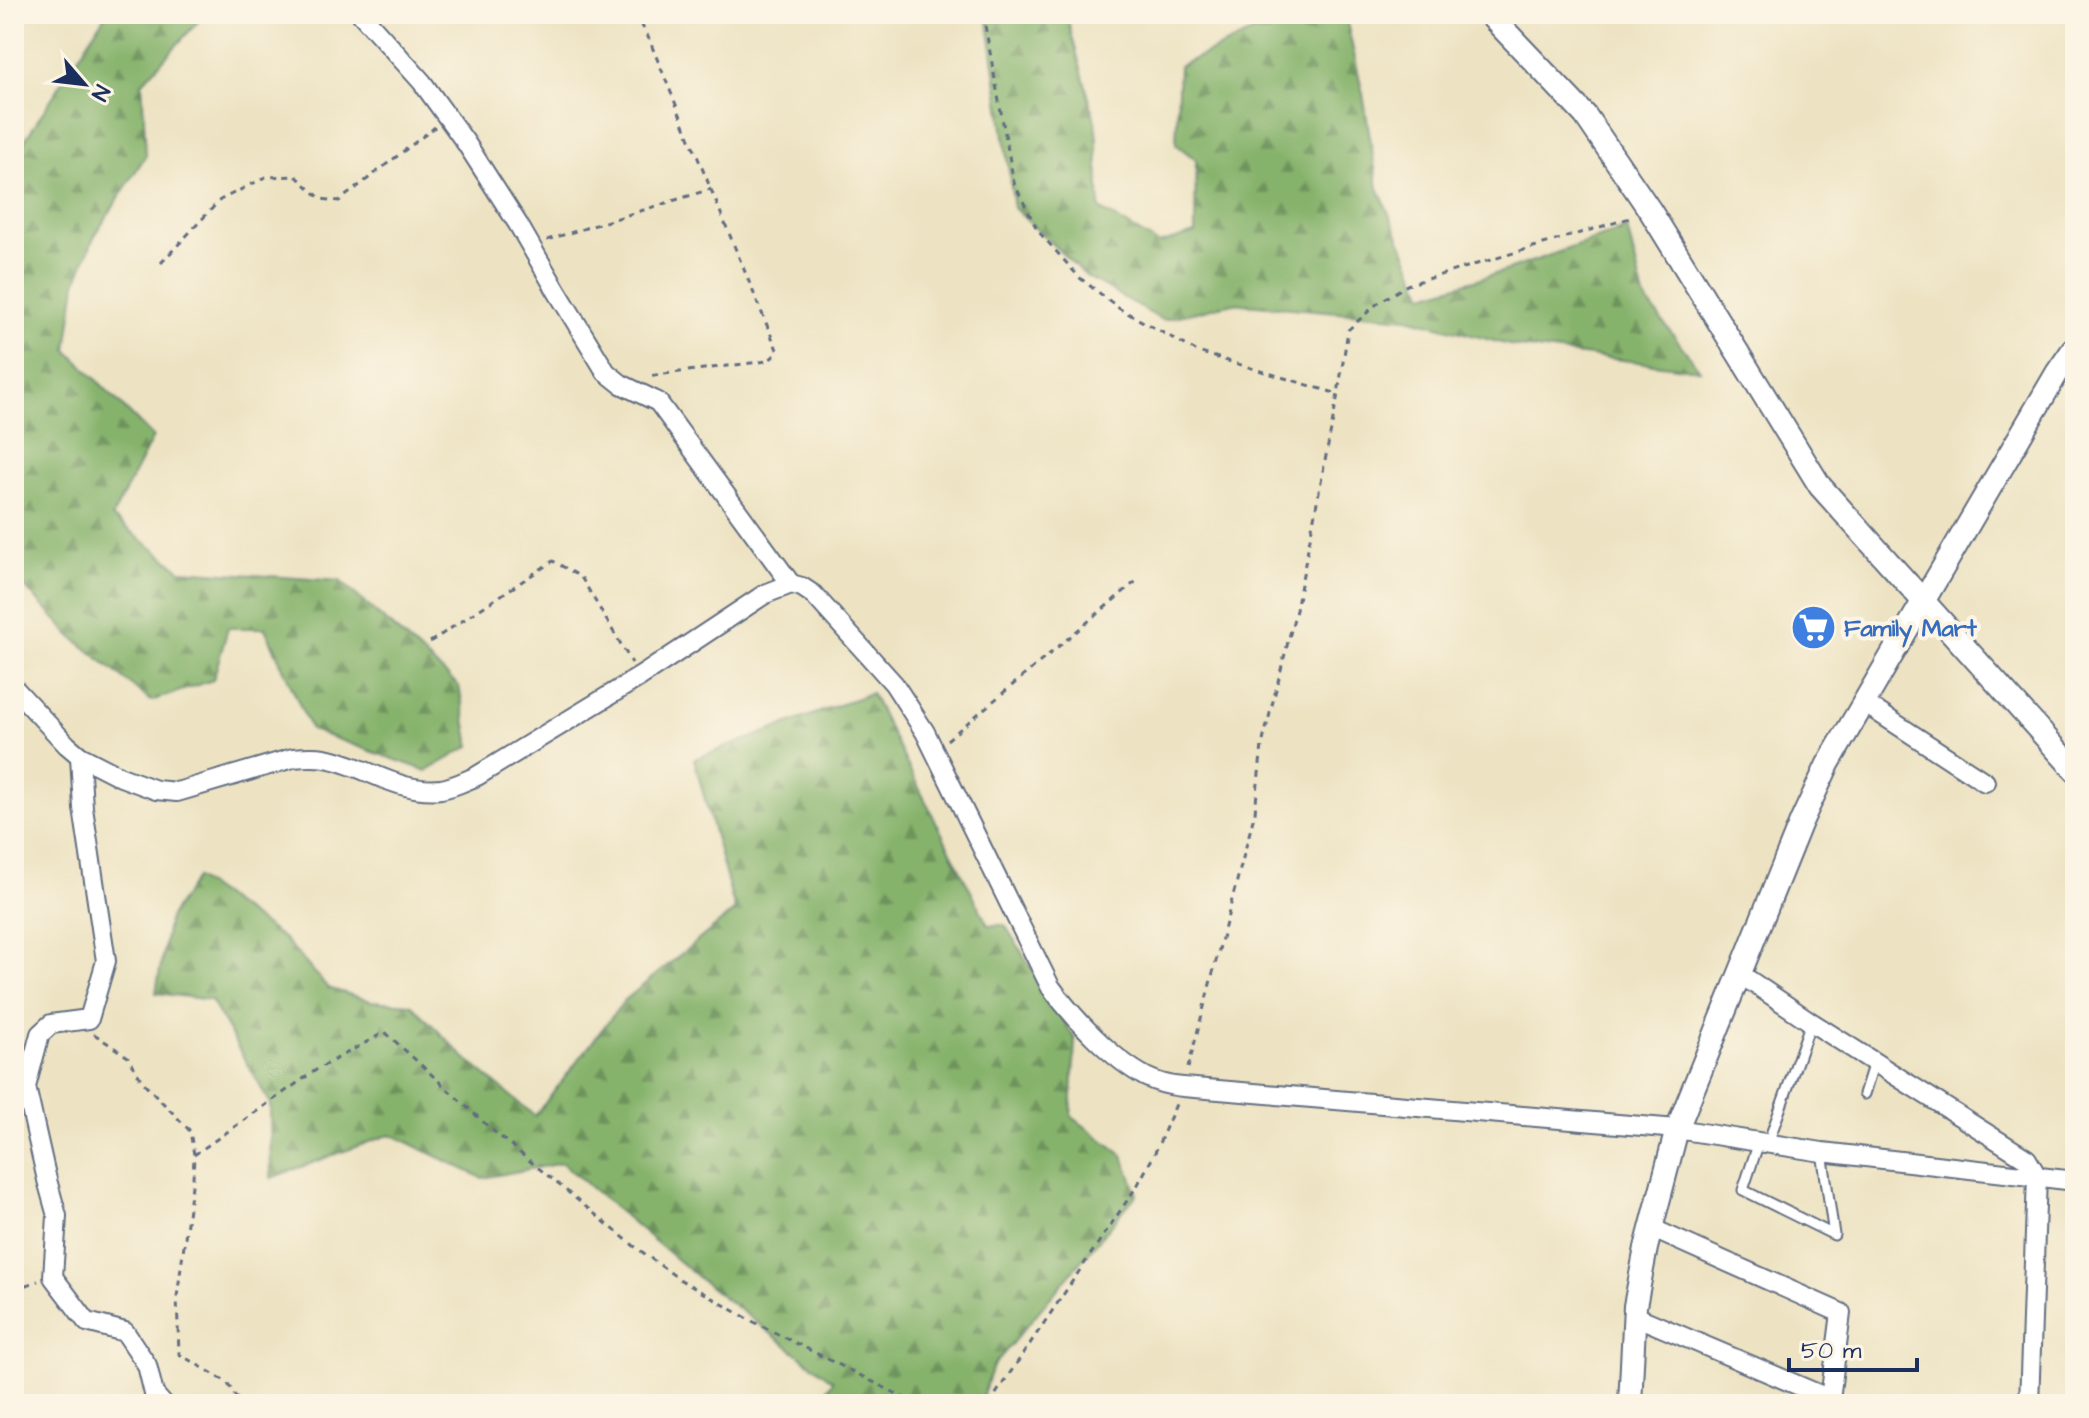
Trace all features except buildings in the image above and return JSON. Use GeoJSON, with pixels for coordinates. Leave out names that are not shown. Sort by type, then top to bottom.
{"type":"FeatureCollection","features":[{"type":"Feature","properties":{"kind":"street"},"geometry":{"type":"LineString","coordinates":[[361,14],[422,82],[448,118],[530,245],[606,372],[621,384],[658,402],[791,584]]}},
{"type":"Feature","properties":{"kind":"street"},"geometry":{"type":"LineString","coordinates":[[1489,14],[1585,115],[1651,212],[1820,486],[2075,770]]}},
{"type":"Feature","properties":{"kind":"street"},"geometry":{"type":"LineString","coordinates":[[1630,1404],[1635,1316],[1651,1228],[1677,1129],[1801,822],[1828,764],[2075,347]]}},
{"type":"Feature","properties":{"kind":"street"},"geometry":{"type":"LineString","coordinates":[[14,688],[80,756],[121,777],[156,790],[177,792],[307,756],[340,762],[396,784],[418,789],[440,789],[477,776],[641,676],[765,594],[791,584],[814,595],[894,684],[935,750],[1050,986],[1062,1003],[1090,1032],[1147,1078],[1183,1087],[1677,1129],[1822,1152],[2075,1181]]}},
{"type":"Feature","properties":{"kind":"street"},"geometry":{"type":"LineString","coordinates":[[1864,703],[1985,782]]}},
{"type":"Feature","properties":{"kind":"street"},"geometry":{"type":"LineString","coordinates":[[80,756],[83,808],[106,961],[89,1019],[51,1024],[40,1034],[26,1087],[57,1216],[53,1277],[87,1322],[125,1332],[147,1365],[154,1394],[163,1404]]}},
{"type":"Feature","properties":{"kind":"street"},"geometry":{"type":"LineString","coordinates":[[1740,974],[2027,1159],[2037,1176],[2029,1404]]}},
{"type":"Feature","properties":{"kind":"street"},"geometry":{"type":"LineString","coordinates":[[1635,1316],[1830,1399],[1841,1313],[1651,1228]]}},
{"type":"Feature","properties":{"kind":"lane"},"geometry":{"type":"LineString","coordinates":[[1811,1022],[1743,1190],[1834,1235],[1822,1152]]}},
{"type":"Feature","properties":{"kind":"lane"},"geometry":{"type":"LineString","coordinates":[[1864,1094],[1874,1062]]}},
{"type":"Feature","properties":{"kind":"path"},"geometry":{"type":"LineString","coordinates":[[631,389],[647,376],[768,361],[778,352],[646,32],[634,14]]}},
{"type":"Feature","properties":{"kind":"path"},"geometry":{"type":"LineString","coordinates":[[983,14],[1014,183],[1038,231],[1080,278],[1120,309],[1198,352],[1338,394]]}},
{"type":"Feature","properties":{"kind":"path"},"geometry":{"type":"LineString","coordinates":[[161,263],[220,200],[266,177],[296,176],[321,199],[339,201],[448,118]]}},
{"type":"Feature","properties":{"kind":"path"},"geometry":{"type":"LineString","coordinates":[[530,245],[711,189]]}},
{"type":"Feature","properties":{"kind":"path"},"geometry":{"type":"LineString","coordinates":[[989,1404],[1137,1186],[1183,1087],[1255,812],[1262,745],[1296,610],[1348,330],[1378,303],[1407,285],[1651,212]]}},
{"type":"Feature","properties":{"kind":"path"},"geometry":{"type":"LineString","coordinates":[[430,642],[553,561],[581,577],[641,676]]}},
{"type":"Feature","properties":{"kind":"path"},"geometry":{"type":"LineString","coordinates":[[935,750],[1140,578]]}},
{"type":"Feature","properties":{"kind":"path"},"geometry":{"type":"LineString","coordinates":[[89,1019],[95,1037],[128,1057],[142,1081],[190,1131],[194,1155],[193,1178],[177,1297],[179,1354],[227,1382],[240,1404]]}},
{"type":"Feature","properties":{"kind":"path"},"geometry":{"type":"LineString","coordinates":[[194,1155],[316,1070],[385,1032],[492,1130],[679,1279],[752,1321],[917,1404]]}},
{"type":"Feature","properties":{"kind":"path"},"geometry":{"type":"LineString","coordinates":[[14,1289],[53,1277]]}},
{"type":"Feature","properties":{"kind":"green space"},"geometry":{"type":"Polygon","coordinates":[[[106,14],[205,14],[142,83],[146,155],[94,237],[76,283],[67,350],[153,437],[112,517],[181,570],[340,581],[459,686],[470,746],[427,771],[311,730],[265,628],[228,628],[213,680],[151,701],[71,636],[14,575],[14,157],[106,14]]]}},
{"type":"Feature","properties":{"kind":"green space"},"geometry":{"type":"Polygon","coordinates":[[[987,14],[1066,14],[1096,124],[1100,209],[1159,244],[1195,233],[1196,160],[1176,144],[1179,66],[1293,14],[1345,14],[1363,94],[1378,188],[1424,295],[1505,271],[1627,228],[1644,297],[1700,370],[1513,346],[1408,318],[1233,303],[1162,320],[1086,276],[1014,208],[987,14]]]}},
{"type":"Feature","properties":{"kind":"green space"},"geometry":{"type":"Polygon","coordinates":[[[871,693],[988,925],[1005,925],[1075,1039],[1071,1116],[1123,1155],[1137,1194],[993,1366],[980,1404],[817,1404],[833,1381],[701,1280],[562,1163],[482,1178],[391,1134],[271,1178],[270,1104],[211,1000],[156,993],[169,918],[196,878],[283,938],[328,988],[371,1001],[411,1004],[467,1060],[535,1116],[624,1001],[735,910],[694,759],[871,693]]]}},
{"type":"Feature","properties":{"kind":"waterway"},"geometry":{"type":"LineString","coordinates":[[14,1396],[16,1404]]}},
{"type":"Feature","properties":{"kind":"place","name":"Family Mart"},"geometry":{"type":"Point","coordinates":[1813,628]}}]}
